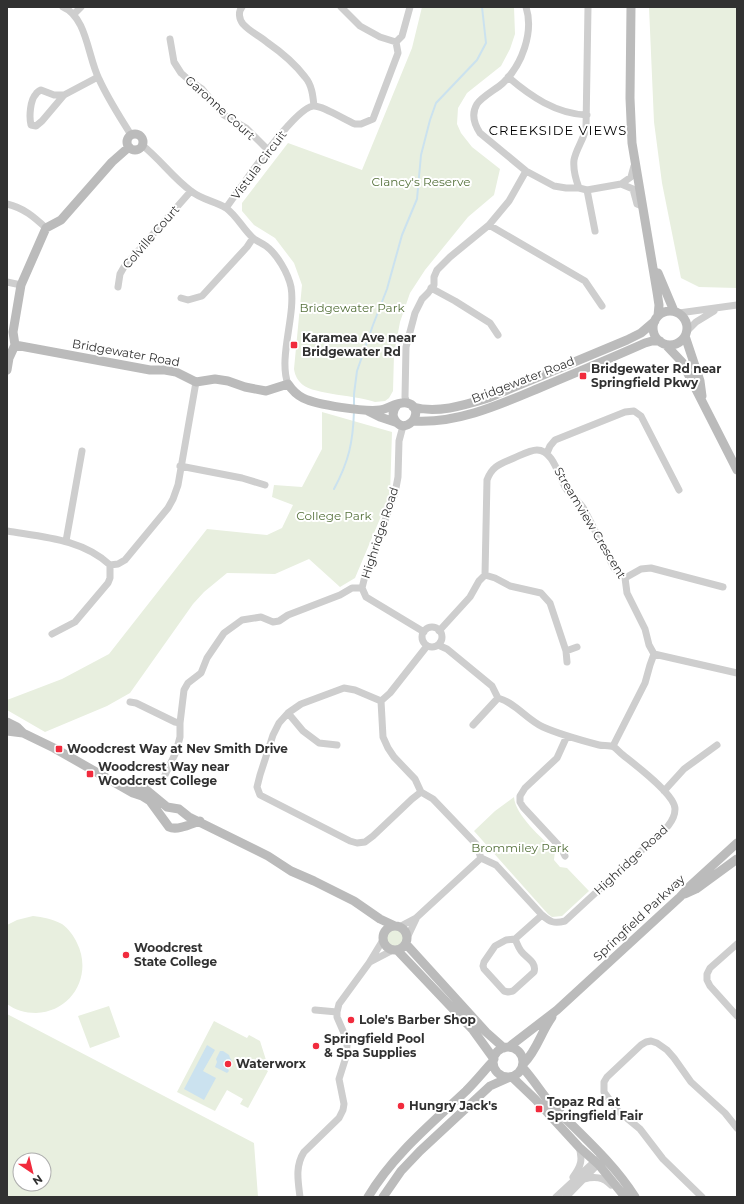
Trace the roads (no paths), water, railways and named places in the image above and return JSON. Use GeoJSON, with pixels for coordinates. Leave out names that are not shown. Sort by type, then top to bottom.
{"type":"FeatureCollection","features":[{"type":"Feature","properties":{"kind":"street"},"geometry":{"type":"LineString","coordinates":[[62,7],[74,14],[85,37],[98,78],[131,136]]}},
{"type":"Feature","properties":{"kind":"street"},"geometry":{"type":"LineString","coordinates":[[74,14],[81,7]]}},
{"type":"Feature","properties":{"kind":"street"},"geometry":{"type":"LineString","coordinates":[[242,7],[240,9],[239,17],[243,24],[252,32],[268,42],[306,77],[312,90],[314,106],[318,106],[355,124],[361,124],[373,119],[398,53],[396,42]]}},
{"type":"Feature","properties":{"kind":"street"},"geometry":{"type":"LineString","coordinates":[[341,7],[360,26],[380,37],[396,42]]}},
{"type":"Feature","properties":{"kind":"street"},"geometry":{"type":"LineString","coordinates":[[396,42],[402,36],[410,7]]}},
{"type":"Feature","properties":{"kind":"street"},"geometry":{"type":"LineString","coordinates":[[526,7],[529,22],[524,47],[519,60],[508,77],[478,103],[475,109],[474,120],[480,133],[526,171],[554,186],[587,190],[621,184],[631,177],[635,163]]}},
{"type":"Feature","properties":{"kind":"street"},"geometry":{"type":"LineString","coordinates":[[579,188],[574,160],[585,134],[588,7]]}},
{"type":"Feature","properties":{"kind":"street"},"geometry":{"type":"LineString","coordinates":[[631,7],[630,98],[632,143],[658,292],[659,305],[653,330],[655,336],[682,362],[737,470]]}},
{"type":"Feature","properties":{"kind":"street","name":"Garonne Court"},"geometry":{"type":"LineString","coordinates":[[170,39],[174,62],[180,73],[202,89],[224,115],[246,128],[268,150]]}},
{"type":"Feature","properties":{"kind":"street"},"geometry":{"type":"LineString","coordinates":[[508,77],[546,105],[578,115],[586,115]]}},
{"type":"Feature","properties":{"kind":"street"},"geometry":{"type":"LineString","coordinates":[[64,95],[41,90],[35,94],[32,101],[30,120],[31,125],[36,126],[42,121],[64,95],[98,78]]}},
{"type":"Feature","properties":{"kind":"street","name":"Vistula Circuit"},"geometry":{"type":"LineString","coordinates":[[226,208],[286,128],[308,108],[314,106]]}},
{"type":"Feature","properties":{"kind":"street"},"geometry":{"type":"LineString","coordinates":[[7,531],[66,541],[89,550],[110,565],[118,564],[125,560],[174,499],[196,382],[215,379],[266,391],[288,384],[285,371],[292,300],[291,286],[286,272],[267,246],[253,238],[234,214],[219,204],[203,199],[191,191],[142,145],[140,137],[136,135],[131,136]]}},
{"type":"Feature","properties":{"kind":"street"},"geometry":{"type":"LineString","coordinates":[[129,148],[127,142],[131,136]]}},
{"type":"Feature","properties":{"kind":"street"},"geometry":{"type":"LineString","coordinates":[[129,148],[136,150],[142,145]]}},
{"type":"Feature","properties":{"kind":"street"},"geometry":{"type":"LineString","coordinates":[[7,370],[9,358],[15,345],[13,332],[21,285],[46,228],[61,220],[112,162],[129,148]]}},
{"type":"Feature","properties":{"kind":"street"},"geometry":{"type":"LineString","coordinates":[[405,403],[393,411],[393,418],[399,424],[410,424],[416,414],[405,403],[406,347],[415,313],[422,299],[434,285],[434,277],[437,270],[450,257],[489,225],[509,201],[526,171]]}},
{"type":"Feature","properties":{"kind":"street"},"geometry":{"type":"LineString","coordinates":[[621,184],[633,189],[637,204],[642,206]]}},
{"type":"Feature","properties":{"kind":"street"},"geometry":{"type":"LineString","coordinates":[[587,190],[595,231]]}},
{"type":"Feature","properties":{"kind":"street","name":"Colville Court"},"geometry":{"type":"LineString","coordinates":[[118,287],[120,274],[124,267],[191,191]]}},
{"type":"Feature","properties":{"kind":"street"},"geometry":{"type":"LineString","coordinates":[[7,204],[21,208],[46,228]]}},
{"type":"Feature","properties":{"kind":"street"},"geometry":{"type":"LineString","coordinates":[[489,225],[585,281],[602,306]]}},
{"type":"Feature","properties":{"kind":"street"},"geometry":{"type":"LineString","coordinates":[[181,298],[188,300],[202,296],[253,238]]}},
{"type":"Feature","properties":{"kind":"street"},"geometry":{"type":"LineString","coordinates":[[649,247],[659,276],[676,312],[686,321],[686,334],[708,414]]}},
{"type":"Feature","properties":{"kind":"street"},"geometry":{"type":"LineString","coordinates":[[7,282],[21,285]]}},
{"type":"Feature","properties":{"kind":"street"},"geometry":{"type":"LineString","coordinates":[[431,288],[490,323],[498,335]]}},
{"type":"Feature","properties":{"kind":"street"},"geometry":{"type":"LineString","coordinates":[[656,318],[667,311],[676,312],[718,309],[737,305]]}},
{"type":"Feature","properties":{"kind":"street"},"geometry":{"type":"LineString","coordinates":[[662,342],[676,344],[696,322],[718,309]]}},
{"type":"Feature","properties":{"kind":"street","name":"Bridgewater Road"},"geometry":{"type":"LineString","coordinates":[[367,411],[381,410],[405,403],[422,409],[442,408],[488,398],[641,334],[656,318]]}},
{"type":"Feature","properties":{"kind":"street","name":"Bridgewater Road"},"geometry":{"type":"LineString","coordinates":[[413,421],[442,420],[504,403],[645,343],[652,341],[662,342]]}},
{"type":"Feature","properties":{"kind":"street","name":"Bridgewater Road"},"geometry":{"type":"LineString","coordinates":[[15,345],[150,370],[176,372],[196,382]]}},
{"type":"Feature","properties":{"kind":"street","name":"Bridgewater Road"},"geometry":{"type":"LineString","coordinates":[[288,384],[293,391],[303,398],[367,411],[399,424]]}},
{"type":"Feature","properties":{"kind":"street"},"geometry":{"type":"LineString","coordinates":[[439,630],[470,597],[479,581],[485,575],[487,480],[490,472],[498,464],[532,451],[539,450],[547,453],[555,440],[625,412],[634,411],[641,416],[678,490]]}},
{"type":"Feature","properties":{"kind":"street","name":"Highridge Road"},"geometry":{"type":"LineString","coordinates":[[399,424],[398,477],[395,493],[364,576],[362,588],[366,597],[424,632]]}},
{"type":"Feature","properties":{"kind":"street"},"geometry":{"type":"LineString","coordinates":[[66,541],[82,451]]}},
{"type":"Feature","properties":{"kind":"street","name":"Streamview Crescent"},"geometry":{"type":"LineString","coordinates":[[547,453],[567,490],[584,508],[614,568],[625,578],[627,593],[645,629],[649,645],[654,654]]}},
{"type":"Feature","properties":{"kind":"street"},"geometry":{"type":"LineString","coordinates":[[180,466],[242,478],[265,485]]}},
{"type":"Feature","properties":{"kind":"street"},"geometry":{"type":"LineString","coordinates":[[52,634],[75,622],[81,616],[108,583],[110,578],[110,565]]}},
{"type":"Feature","properties":{"kind":"street"},"geometry":{"type":"LineString","coordinates":[[625,578],[641,569],[651,568],[723,587]]}},
{"type":"Feature","properties":{"kind":"street"},"geometry":{"type":"LineString","coordinates":[[485,575],[495,578],[510,586],[541,593],[546,597],[550,603],[566,651],[567,662]]}},
{"type":"Feature","properties":{"kind":"street"},"geometry":{"type":"LineString","coordinates":[[165,775],[176,752],[180,737],[184,690],[188,683],[201,673],[207,658],[219,640],[230,628],[242,620],[261,616],[273,622],[279,621],[288,615],[340,595],[352,588],[362,588]]}},
{"type":"Feature","properties":{"kind":"street"},"geometry":{"type":"LineString","coordinates":[[431,628],[439,630],[442,638],[438,645],[432,647],[427,646],[422,639],[424,632],[431,628]]}},
{"type":"Feature","properties":{"kind":"street"},"geometry":{"type":"LineString","coordinates":[[438,645],[447,649],[492,686],[498,698],[514,704],[528,718],[537,724],[567,736],[601,746],[613,746],[645,683],[654,654],[737,673]]}},
{"type":"Feature","properties":{"kind":"street"},"geometry":{"type":"LineString","coordinates":[[381,701],[390,693],[427,646]]}},
{"type":"Feature","properties":{"kind":"street"},"geometry":{"type":"LineString","coordinates":[[566,651],[578,647]]}},
{"type":"Feature","properties":{"kind":"street"},"geometry":{"type":"LineString","coordinates":[[381,701],[356,690],[344,688],[301,704],[288,713],[279,723],[273,735],[260,775],[258,787],[260,795],[350,841],[357,843],[365,842],[373,836],[421,792]]}},
{"type":"Feature","properties":{"kind":"street"},"geometry":{"type":"LineString","coordinates":[[473,725],[498,698]]}},
{"type":"Feature","properties":{"kind":"street"},"geometry":{"type":"LineString","coordinates":[[300,1197],[298,1170],[300,1158],[304,1152],[339,1118],[343,1110],[344,1104],[339,1079],[345,1060],[347,1040],[337,1017],[339,1004],[369,963],[387,929],[416,918],[481,858],[476,844],[433,799],[421,792],[415,779],[394,757],[383,737],[381,701]]}},
{"type":"Feature","properties":{"kind":"street"},"geometry":{"type":"LineString","coordinates":[[130,702],[136,703],[180,723]]}},
{"type":"Feature","properties":{"kind":"street"},"geometry":{"type":"LineString","coordinates":[[288,713],[303,731],[319,743],[337,746]]}},
{"type":"Feature","properties":{"kind":"street"},"geometry":{"type":"LineString","coordinates":[[7,722],[17,727],[23,733]]}},
{"type":"Feature","properties":{"kind":"street"},"geometry":{"type":"LineString","coordinates":[[7,731],[23,733],[54,748],[133,793],[142,796],[150,801],[165,823],[172,829],[200,822]]}},
{"type":"Feature","properties":{"kind":"street"},"geometry":{"type":"LineString","coordinates":[[565,856],[561,848],[523,807],[520,802],[520,796],[524,788],[557,758],[567,736]]}},
{"type":"Feature","properties":{"kind":"street"},"geometry":{"type":"LineString","coordinates":[[664,791],[684,769],[717,745]]}},
{"type":"Feature","properties":{"kind":"street","name":"Highridge Road"},"geometry":{"type":"LineString","coordinates":[[481,858],[496,865],[550,922],[556,924],[565,921],[668,826],[674,818],[675,808],[671,799],[634,763],[613,746]]}},
{"type":"Feature","properties":{"kind":"street"},"geometry":{"type":"LineString","coordinates":[[122,786],[135,785],[144,788],[163,805],[172,809],[179,809],[184,814],[268,856],[291,871],[354,901],[385,922],[397,926],[405,931],[406,941],[486,1032],[507,1048]]}},
{"type":"Feature","properties":{"kind":"street"},"geometry":{"type":"LineString","coordinates":[[165,823],[165,815],[172,809]]}},
{"type":"Feature","properties":{"kind":"street"},"geometry":{"type":"LineString","coordinates":[[180,827],[185,820],[184,814]]}},
{"type":"Feature","properties":{"kind":"street","name":"Springfield Parkway"},"geometry":{"type":"LineString","coordinates":[[507,1048],[557,1010],[737,843]]}},
{"type":"Feature","properties":{"kind":"street"},"geometry":{"type":"LineString","coordinates":[[680,897],[696,889],[737,859]]}},
{"type":"Feature","properties":{"kind":"street"},"geometry":{"type":"LineString","coordinates":[[366,909],[374,920],[386,947],[395,950],[473,1030],[493,1060],[496,1072],[503,1077],[510,1077],[535,1099],[579,1147],[620,1175],[635,1197]]}},
{"type":"Feature","properties":{"kind":"street"},"geometry":{"type":"LineString","coordinates":[[516,939],[521,951],[534,964],[535,968],[534,972],[513,990],[508,992],[504,991],[484,969],[484,962],[495,946],[506,940],[516,939],[542,915]]}},
{"type":"Feature","properties":{"kind":"street"},"geometry":{"type":"LineString","coordinates":[[369,963],[402,948],[416,918]]}},
{"type":"Feature","properties":{"kind":"street"},"geometry":{"type":"LineString","coordinates":[[737,944],[710,968],[707,974],[707,980],[710,986],[737,1016]]}},
{"type":"Feature","properties":{"kind":"street"},"geometry":{"type":"LineString","coordinates":[[315,1010],[337,1012]]}},
{"type":"Feature","properties":{"kind":"street","name":"Springfield Parkway"},"geometry":{"type":"LineString","coordinates":[[523,1065],[535,1049],[546,1026],[557,1010]]}},
{"type":"Feature","properties":{"kind":"street"},"geometry":{"type":"LineString","coordinates":[[702,1197],[663,1159],[640,1129],[617,1110],[604,1092],[604,1082],[607,1077],[641,1045],[646,1042],[657,1043],[674,1058],[691,1082],[721,1109],[737,1128]]}},
{"type":"Feature","properties":{"kind":"street"},"geometry":{"type":"LineString","coordinates":[[368,1197],[377,1182],[403,1150],[471,1086],[493,1060],[496,1054],[507,1048],[514,1048],[521,1054],[523,1065],[549,1102],[599,1161],[625,1197]]}},
{"type":"Feature","properties":{"kind":"street"},"geometry":{"type":"LineString","coordinates":[[383,1197],[401,1171],[420,1151],[490,1086],[517,1075],[523,1065]]}},
{"type":"Feature","properties":{"kind":"street"},"geometry":{"type":"LineString","coordinates":[[568,1186],[578,1170],[582,1158],[579,1147]]}},
{"type":"Feature","properties":{"kind":"street"},"geometry":{"type":"LineString","coordinates":[[567,1196],[599,1161]]}},
{"type":"Feature","properties":{"kind":"street"},"geometry":{"type":"LineString","coordinates":[[556,1197],[599,1161]]}},
{"type":"Feature","properties":{"kind":"street"},"geometry":{"type":"LineString","coordinates":[[583,1180],[594,1177],[605,1180],[625,1197]]}},
{"type":"Feature","properties":{"kind":"water"},"geometry":{"type":"Polygon","coordinates":[[[207,1045],[215,1050],[203,1071],[216,1078],[204,1100],[184,1089],[207,1045]]]}},
{"type":"Feature","properties":{"kind":"water"},"geometry":{"type":"Polygon","coordinates":[[[220,1051],[223,1051],[229,1055],[232,1061],[231,1065],[227,1067],[229,1071],[227,1073],[215,1067],[217,1062],[216,1059],[220,1051]]]}},
{"type":"Feature","properties":{"kind":"waterway"},"geometry":{"type":"LineString","coordinates":[[354,407],[357,371],[387,289],[402,235],[417,199],[421,155],[430,120],[436,103],[477,60],[486,43],[482,7]]}},
{"type":"Feature","properties":{"kind":"waterway"},"geometry":{"type":"LineString","coordinates":[[334,489],[347,460],[353,432],[354,411]]}},
{"type":"Feature","properties":{"kind":"place","name":"Karamea Ave near Bridgewater Rd"},"geometry":{"type":"Point","coordinates":[294,345]}},
{"type":"Feature","properties":{"kind":"place","name":"Bridgewater Rd near Springfield Pkwy"},"geometry":{"type":"Point","coordinates":[583,376]}},
{"type":"Feature","properties":{"kind":"place","name":"Woodcrest Way at Nev Smith Drive"},"geometry":{"type":"Point","coordinates":[59,749]}},
{"type":"Feature","properties":{"kind":"place","name":"Woodcrest Way near Woodcrest College"},"geometry":{"type":"Point","coordinates":[90,774]}},
{"type":"Feature","properties":{"kind":"place","name":"Woodcrest State College"},"geometry":{"type":"Point","coordinates":[126,955]}},
{"type":"Feature","properties":{"kind":"place","name":"Lole's Barber Shop"},"geometry":{"type":"Point","coordinates":[351,1020]}},
{"type":"Feature","properties":{"kind":"place","name":"Springfield Pool & Spa Supplies"},"geometry":{"type":"Point","coordinates":[316,1046]}},
{"type":"Feature","properties":{"kind":"place","name":"Waterworx"},"geometry":{"type":"Point","coordinates":[228,1064]}},
{"type":"Feature","properties":{"kind":"place","name":"Hungry Jack's"},"geometry":{"type":"Point","coordinates":[401,1106]}},
{"type":"Feature","properties":{"kind":"place","name":"Topaz Rd at Springfield Fair"},"geometry":{"type":"Point","coordinates":[539,1109]}},
{"type":"Feature","properties":{"kind":"district","name":"CREEKSIDE VIEWS"},"geometry":{"type":"Point","coordinates":[558,130]}},
{"type":"Feature","properties":{"kind":"park label","name":"Clancy's Reserve"},"geometry":{"type":"Point","coordinates":[421,182]}},
{"type":"Feature","properties":{"kind":"park label","name":"Bridgewater Park"},"geometry":{"type":"Point","coordinates":[352,308]}},
{"type":"Feature","properties":{"kind":"park label","name":"College Park"},"geometry":{"type":"Point","coordinates":[334,516]}},
{"type":"Feature","properties":{"kind":"park label","name":"Brommiley Park"},"geometry":{"type":"Point","coordinates":[520,848]}}]}
